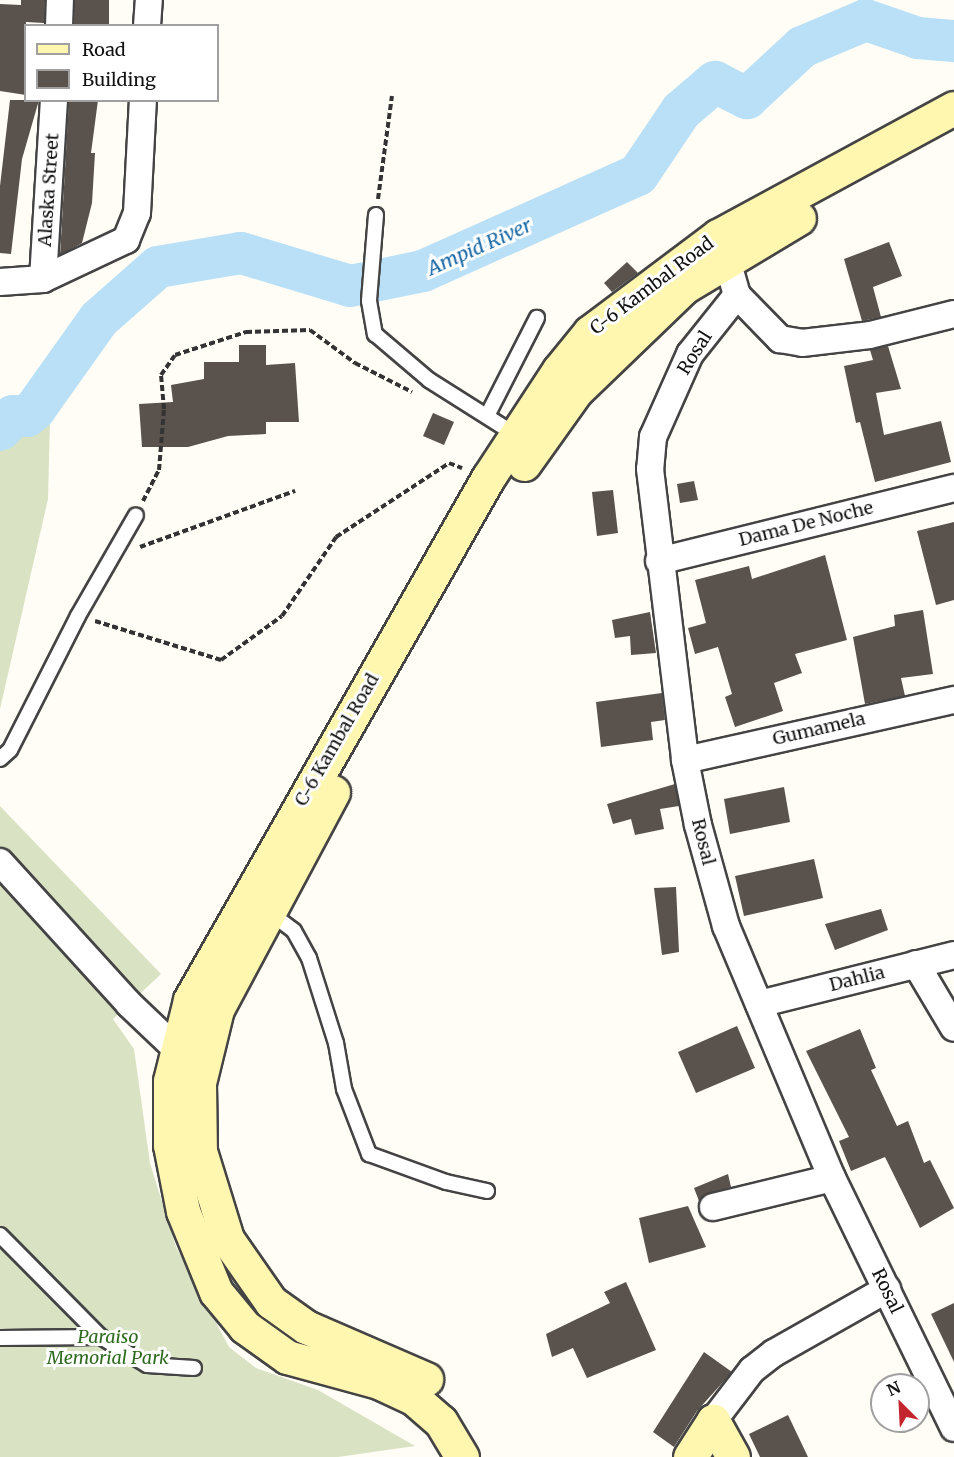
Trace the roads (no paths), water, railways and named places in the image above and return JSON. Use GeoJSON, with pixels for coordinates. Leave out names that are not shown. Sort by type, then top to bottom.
{"type":"FeatureCollection","features":[{"type":"Feature","properties":{"kind":"main road","name":"C-6 Kambal Road"},"geometry":{"type":"LineString","coordinates":[[462,1457],[441,1422],[413,1398],[379,1382],[287,1357],[258,1338],[221,1298],[183,1211],[170,1145],[175,1048],[200,977],[488,478],[590,332],[724,246],[954,108]]}},
{"type":"Feature","properties":{"kind":"main road","name":"C-6 Kambal Road"},"geometry":{"type":"LineString","coordinates":[[486,1457],[458,1407],[426,1378],[300,1323],[257,1288],[227,1239],[213,1203],[200,1151],[201,1071],[217,1009],[267,910],[539,441],[576,391],[724,246],[954,133]]}},
{"type":"Feature","properties":{"kind":"main road"},"geometry":{"type":"LineString","coordinates":[[690,1457],[713,1421],[733,1457]]}},
{"type":"Feature","properties":{"kind":"street"},"geometry":{"type":"LineString","coordinates":[[59,24],[60,0]]}},
{"type":"Feature","properties":{"kind":"street"},"geometry":{"type":"LineString","coordinates":[[147,24],[149,0]]}},
{"type":"Feature","properties":{"kind":"street","name":"Alaska Street"},"geometry":{"type":"LineString","coordinates":[[43,279],[54,102]]}},
{"type":"Feature","properties":{"kind":"street"},"geometry":{"type":"LineString","coordinates":[[0,282],[43,279],[126,240],[137,213],[143,102]]}},
{"type":"Feature","properties":{"kind":"street"},"geometry":{"type":"LineString","coordinates":[[724,246],[737,295],[780,339],[802,343],[870,335],[954,314]]}},
{"type":"Feature","properties":{"kind":"street","name":"Rosal"},"geometry":{"type":"LineString","coordinates":[[737,295],[690,354],[652,437],[650,469],[658,561],[685,760],[726,927],[832,1178],[954,1428]]}},
{"type":"Feature","properties":{"kind":"street","name":"Dama De Noche"},"geometry":{"type":"LineString","coordinates":[[658,561],[954,488]]}},
{"type":"Feature","properties":{"kind":"street","name":"Gumamela"},"geometry":{"type":"LineString","coordinates":[[685,760],[954,700]]}},
{"type":"Feature","properties":{"kind":"street"},"geometry":{"type":"LineString","coordinates":[[0,862],[175,1048],[201,1071]]}},
{"type":"Feature","properties":{"kind":"street","name":"Dahlia"},"geometry":{"type":"LineString","coordinates":[[759,1004],[954,955]]}},
{"type":"Feature","properties":{"kind":"street"},"geometry":{"type":"LineString","coordinates":[[916,964],[954,1028]]}},
{"type":"Feature","properties":{"kind":"street"},"geometry":{"type":"LineString","coordinates":[[713,1207],[832,1178]]}},
{"type":"Feature","properties":{"kind":"street"},"geometry":{"type":"LineString","coordinates":[[713,1421],[752,1370],[774,1353],[887,1289]]}},
{"type":"Feature","properties":{"kind":"lane"},"geometry":{"type":"LineString","coordinates":[[376,219],[369,301],[371,326],[382,342],[429,380],[488,414],[516,435]]}},
{"type":"Feature","properties":{"kind":"lane"},"geometry":{"type":"LineString","coordinates":[[488,414],[537,318]]}},
{"type":"Feature","properties":{"kind":"lane"},"geometry":{"type":"LineString","coordinates":[[0,759],[10,750],[78,616],[116,555],[136,515]]}},
{"type":"Feature","properties":{"kind":"lane"},"geometry":{"type":"LineString","coordinates":[[267,910],[294,931],[309,958],[336,1043],[344,1089],[369,1154],[446,1182],[487,1191]]}},
{"type":"Feature","properties":{"kind":"lane"},"geometry":{"type":"LineString","coordinates":[[0,1235],[101,1337],[147,1365],[194,1368]]}},
{"type":"Feature","properties":{"kind":"lane"},"geometry":{"type":"LineString","coordinates":[[0,1338],[101,1337]]}},
{"type":"Feature","properties":{"kind":"waterway","name":"Ampid River"},"geometry":{"type":"LineString","coordinates":[[0,430],[13,416],[27,416],[35,409],[99,319],[158,267],[241,253],[350,286],[423,271],[638,175],[681,111],[715,82],[747,98],[802,47],[866,20],[918,38],[954,41]]}},
{"type":"Feature","properties":{"kind":"park label","name":"Paraiso Memorial Park"},"geometry":{"type":"Point","coordinates":[108,1348]}}]}
